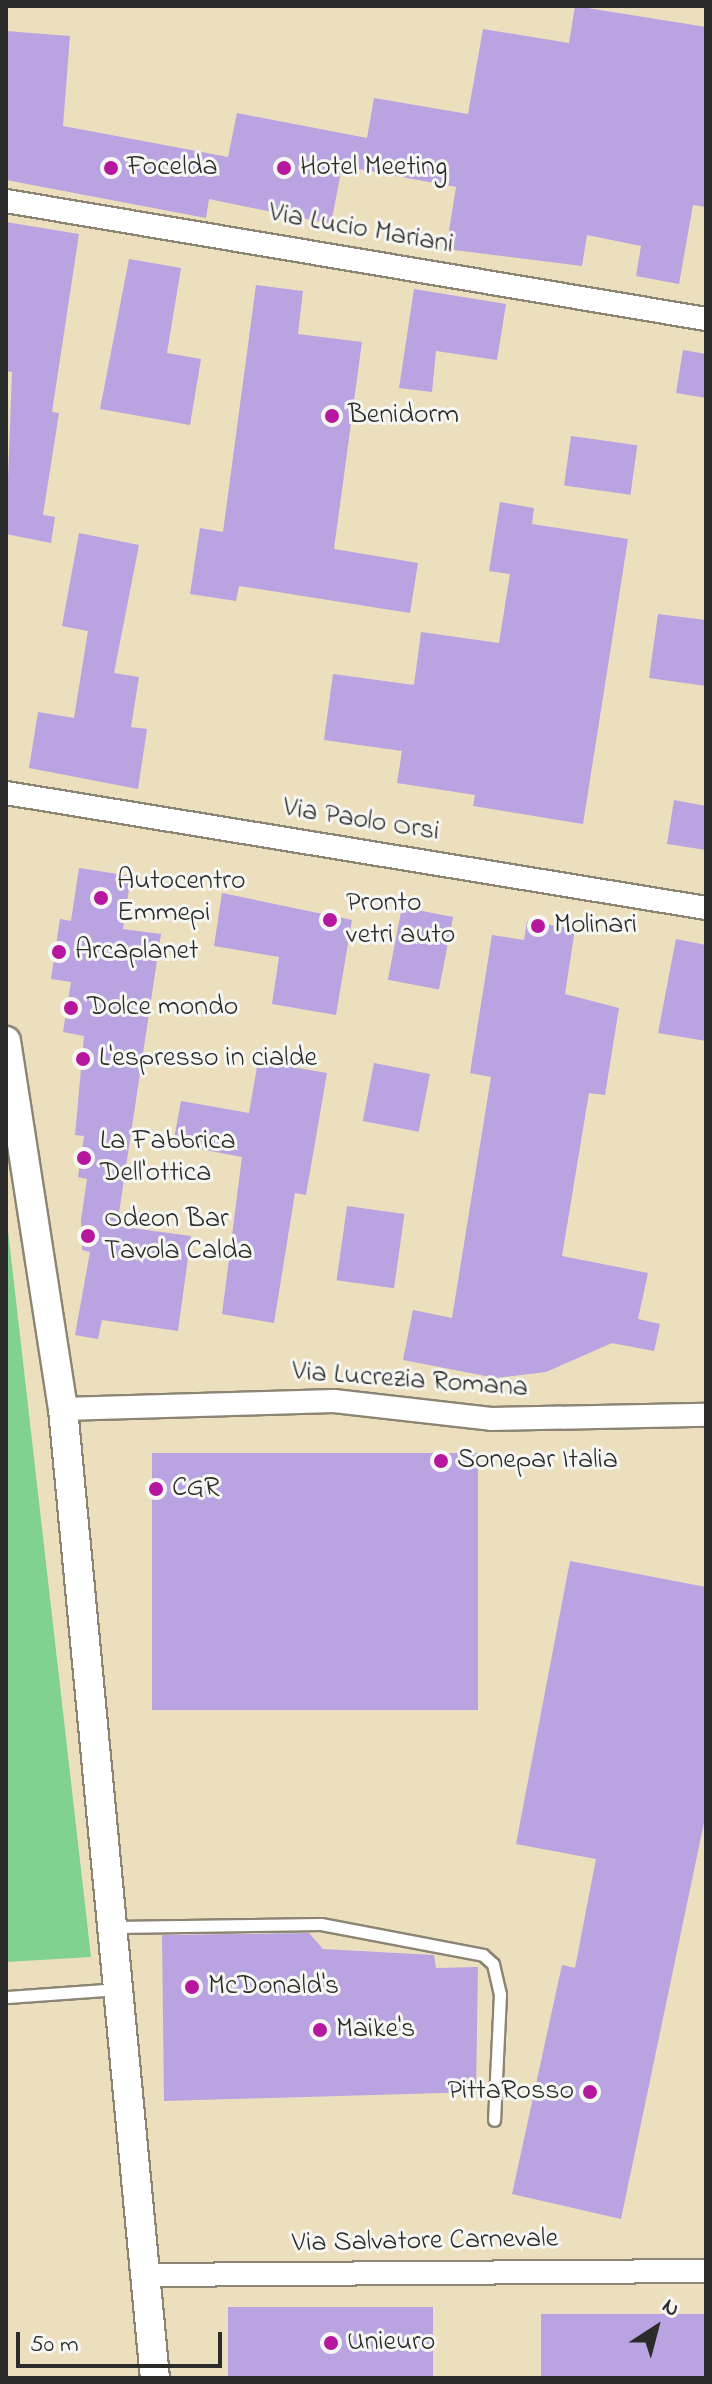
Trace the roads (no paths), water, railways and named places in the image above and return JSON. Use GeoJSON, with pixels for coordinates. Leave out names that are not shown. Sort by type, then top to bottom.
{"type":"FeatureCollection","features":[{"type":"Feature","properties":{"kind":"street","name":"Via Lucio Mariani"},"geometry":{"type":"LineString","coordinates":[[6,201],[706,319]]}},
{"type":"Feature","properties":{"kind":"street","name":"Via Paolo Orsi"},"geometry":{"type":"LineString","coordinates":[[6,793],[706,908]]}},
{"type":"Feature","properties":{"kind":"street"},"geometry":{"type":"LineString","coordinates":[[6,1041],[63,1409],[155,2378]]}},
{"type":"Feature","properties":{"kind":"street","name":"Via Lucrezia Romana"},"geometry":{"type":"LineString","coordinates":[[63,1409],[334,1401],[491,1419],[706,1415]]}},
{"type":"Feature","properties":{"kind":"street","name":"Via Salvatore Carnevale"},"geometry":{"type":"LineString","coordinates":[[145,2275],[706,2271]]}},
{"type":"Feature","properties":{"kind":"lane"},"geometry":{"type":"LineString","coordinates":[[112,1927],[321,1924],[483,1955],[493,1964],[500,1994],[494,2120]]}},
{"type":"Feature","properties":{"kind":"lane"},"geometry":{"type":"LineString","coordinates":[[6,1997],[118,1989]]}},
{"type":"Feature","properties":{"kind":"place","name":"Focelda"},"geometry":{"type":"Point","coordinates":[111,168]}},
{"type":"Feature","properties":{"kind":"place","name":"Hotel Meeting"},"geometry":{"type":"Point","coordinates":[284,168]}},
{"type":"Feature","properties":{"kind":"place","name":"Benidorm"},"geometry":{"type":"Point","coordinates":[332,416]}},
{"type":"Feature","properties":{"kind":"place","name":"Autocentro Emmepi"},"geometry":{"type":"Point","coordinates":[101,898]}},
{"type":"Feature","properties":{"kind":"place","name":"Pronto vetri auto"},"geometry":{"type":"Point","coordinates":[330,920]}},
{"type":"Feature","properties":{"kind":"place","name":"Molinari"},"geometry":{"type":"Point","coordinates":[538,926]}},
{"type":"Feature","properties":{"kind":"place","name":"Arcaplanet"},"geometry":{"type":"Point","coordinates":[59,952]}},
{"type":"Feature","properties":{"kind":"place","name":"Dolce mondo"},"geometry":{"type":"Point","coordinates":[71,1008]}},
{"type":"Feature","properties":{"kind":"place","name":"L'espresso in cialde"},"geometry":{"type":"Point","coordinates":[83,1059]}},
{"type":"Feature","properties":{"kind":"place","name":"La Fabbrica Dell'ottica"},"geometry":{"type":"Point","coordinates":[84,1158]}},
{"type":"Feature","properties":{"kind":"place","name":"Odeon Bar Tavola Calda"},"geometry":{"type":"Point","coordinates":[88,1236]}},
{"type":"Feature","properties":{"kind":"place","name":"Sonepar Italia"},"geometry":{"type":"Point","coordinates":[441,1461]}},
{"type":"Feature","properties":{"kind":"place","name":"CGR"},"geometry":{"type":"Point","coordinates":[156,1489]}},
{"type":"Feature","properties":{"kind":"place","name":"McDonald's"},"geometry":{"type":"Point","coordinates":[192,1987]}},
{"type":"Feature","properties":{"kind":"place","name":"Maike's"},"geometry":{"type":"Point","coordinates":[320,2030]}},
{"type":"Feature","properties":{"kind":"place","name":"PittaRosso"},"geometry":{"type":"Point","coordinates":[590,2092]}},
{"type":"Feature","properties":{"kind":"place","name":"Unieuro"},"geometry":{"type":"Point","coordinates":[331,2343]}}]}
